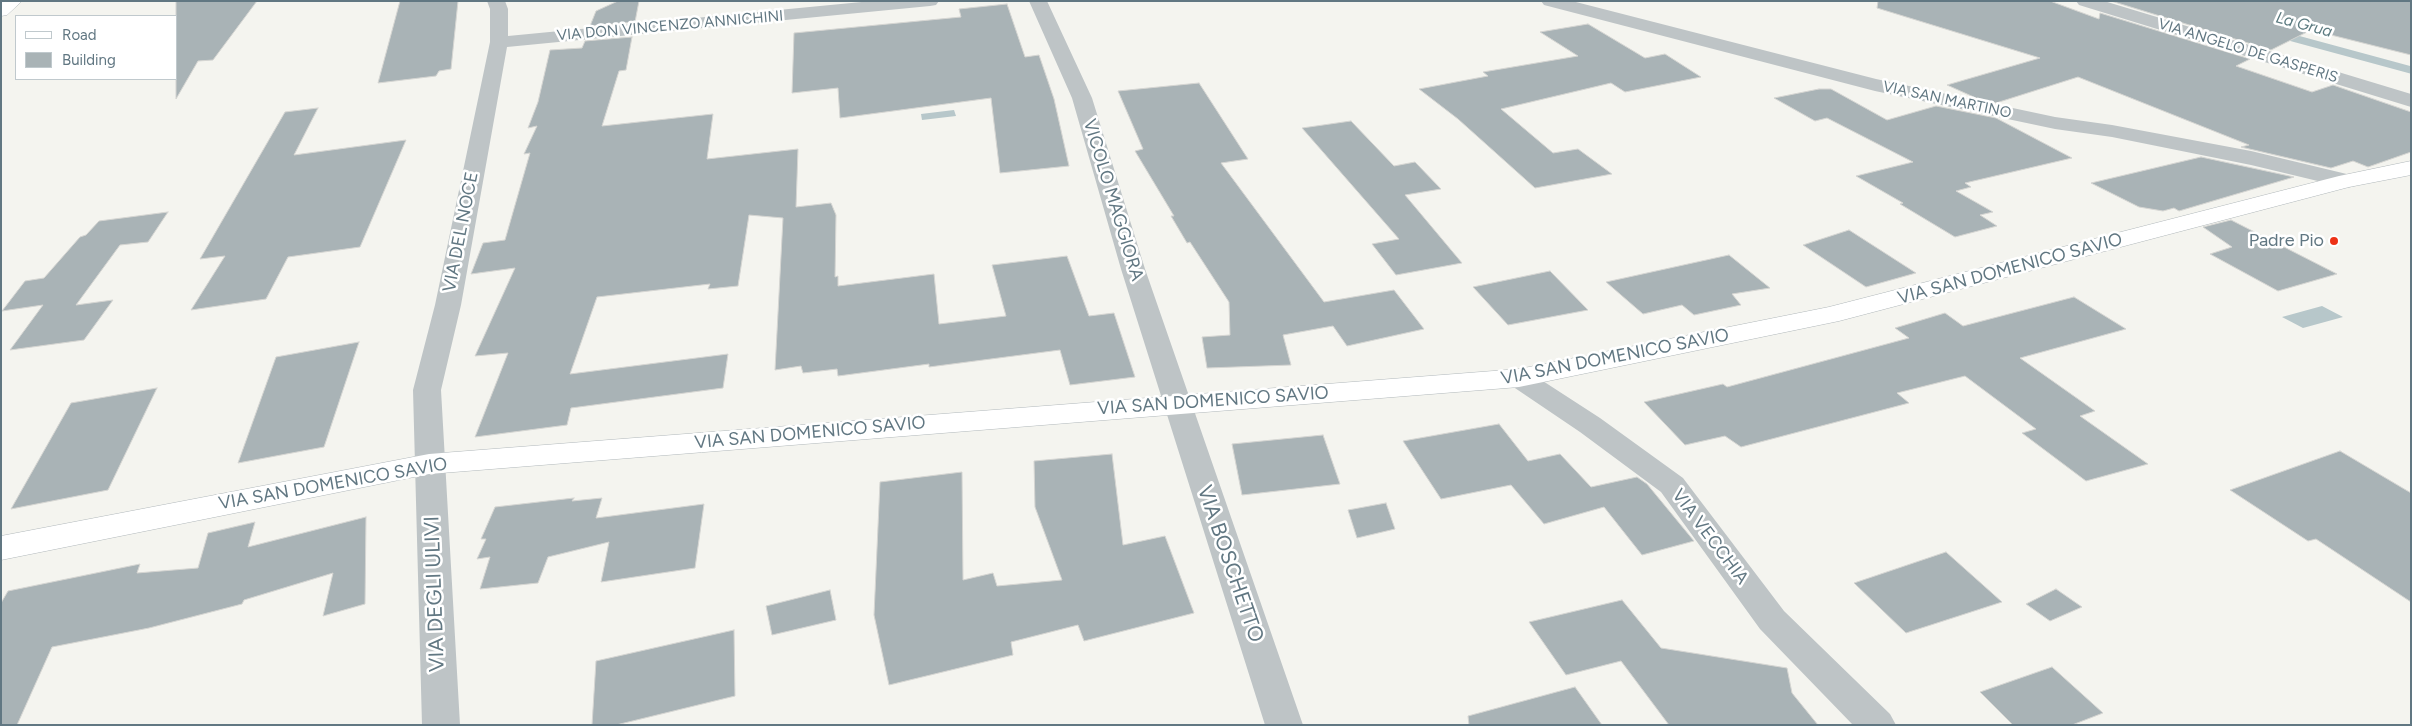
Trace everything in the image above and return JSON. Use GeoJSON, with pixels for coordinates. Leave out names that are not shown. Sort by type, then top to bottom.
{"type":"FeatureCollection","features":[{"type":"Feature","properties":{"kind":"street"},"geometry":{"type":"LineString","coordinates":[[1,11],[13,1]]}},
{"type":"Feature","properties":{"kind":"street","name":"VIA DEL NOCE"},"geometry":{"type":"LineString","coordinates":[[429,464],[428,390],[448,305],[499,42],[499,9],[496,1]]}},
{"type":"Feature","properties":{"kind":"street","name":"VIA DON VINCENZO ANNICHINI"},"geometry":{"type":"LineString","coordinates":[[499,42],[930,1]]}},
{"type":"Feature","properties":{"kind":"street","name":"VICOLO MAGGIORA"},"geometry":{"type":"LineString","coordinates":[[1038,1],[1082,98],[1118,222],[1176,404]]}},
{"type":"Feature","properties":{"kind":"street","name":"VIA SAN MARTINO"},"geometry":{"type":"LineString","coordinates":[[1550,1],[1579,4],[1875,85],[2055,123],[2112,131],[2251,158],[2347,181]]}},
{"type":"Feature","properties":{"kind":"street","name":"VIA ANGELO DE GASPERIS"},"geometry":{"type":"LineString","coordinates":[[2085,1],[2411,101]]}},
{"type":"Feature","properties":{"kind":"street","name":"VIA SAN DOMENICO SAVIO"},"geometry":{"type":"LineString","coordinates":[[1,548],[429,464],[1519,378],[1830,315],[2347,181],[2411,168]]}},
{"type":"Feature","properties":{"kind":"street","name":"VIA VECCHIA"},"geometry":{"type":"LineString","coordinates":[[1519,378],[1590,425],[1672,485],[1772,620],[1877,725]]}},
{"type":"Feature","properties":{"kind":"street","name":"VIA BOSCHETTO"},"geometry":{"type":"LineString","coordinates":[[1176,404],[1284,725]]}},
{"type":"Feature","properties":{"kind":"street","name":"VIA DEGLI ULIVI"},"geometry":{"type":"LineString","coordinates":[[429,464],[441,725]]}},
{"type":"Feature","properties":{"kind":"shaded area"},"geometry":{"type":"Polygon","coordinates":[[[954,110],[956,116],[922,120],[921,114],[954,110]]]}},
{"type":"Feature","properties":{"kind":"shaded area"},"geometry":{"type":"Polygon","coordinates":[[[2322,306],[2343,317],[2303,328],[2282,317],[2322,306]]]}},
{"type":"Feature","properties":{"kind":"building"},"geometry":{"type":"Polygon","coordinates":[[[176,1],[257,1],[213,60],[198,61],[176,99],[176,80],[178,80],[178,15],[176,15],[176,1]]]}},
{"type":"Feature","properties":{"kind":"building"},"geometry":{"type":"Polygon","coordinates":[[[400,1],[458,1],[451,69],[439,71],[436,76],[378,83],[400,1]]]}},
{"type":"Feature","properties":{"kind":"building"},"geometry":{"type":"Polygon","coordinates":[[[618,1],[639,1],[635,22],[590,26],[596,11],[618,1]]]}},
{"type":"Feature","properties":{"kind":"building"},"geometry":{"type":"Polygon","coordinates":[[[1878,1],[2050,1],[2099,19],[2100,13],[2250,59],[2236,66],[2312,92],[2333,85],[2411,112],[2411,152],[2368,167],[2353,161],[2331,168],[2241,147],[2249,145],[2078,77],[1996,103],[1976,98],[1947,85],[2040,58],[1877,8],[1878,1]]]}},
{"type":"Feature","properties":{"kind":"building"},"geometry":{"type":"Polygon","coordinates":[[[2111,1],[2411,1],[2411,55],[2311,30],[2271,50],[2111,1]]]}},
{"type":"Feature","properties":{"kind":"building"},"geometry":{"type":"Polygon","coordinates":[[[1007,4],[1025,57],[1039,55],[1054,99],[1069,166],[1000,173],[991,98],[840,118],[838,88],[792,93],[794,33],[961,17],[959,9],[1007,4]]]}},
{"type":"Feature","properties":{"kind":"building"},"geometry":{"type":"Polygon","coordinates":[[[1588,24],[1645,58],[1665,54],[1701,77],[1625,92],[1611,83],[1501,109],[1553,153],[1578,149],[1612,174],[1535,188],[1458,119],[1419,89],[1488,76],[1483,72],[1578,56],[1540,32],[1588,24]]]}},
{"type":"Feature","properties":{"kind":"building"},"geometry":{"type":"Polygon","coordinates":[[[632,37],[626,70],[619,71],[602,126],[713,114],[707,159],[798,149],[796,207],[831,203],[836,215],[835,277],[838,276],[838,286],[934,274],[939,324],[1006,316],[992,265],[1067,256],[1089,316],[1114,313],[1135,377],[1070,385],[1060,350],[929,367],[929,364],[838,376],[837,369],[803,373],[801,366],[775,370],[783,218],[749,215],[738,286],[708,289],[710,284],[597,297],[570,374],[728,354],[723,388],[571,408],[567,425],[475,437],[508,353],[475,356],[515,268],[471,274],[483,243],[505,240],[530,153],[524,154],[537,126],[528,128],[538,102],[550,50],[582,48],[585,41],[632,37]]]}},
{"type":"Feature","properties":{"kind":"building"},"geometry":{"type":"Polygon","coordinates":[[[1199,83],[1248,159],[1221,163],[1324,302],[1394,290],[1424,329],[1347,346],[1333,326],[1283,335],[1291,365],[1207,368],[1202,337],[1230,335],[1229,302],[1190,242],[1187,243],[1171,216],[1174,216],[1135,151],[1143,149],[1118,91],[1199,83]]]}},
{"type":"Feature","properties":{"kind":"building"},"geometry":{"type":"Polygon","coordinates":[[[1819,89],[1831,89],[1887,120],[1936,106],[1996,118],[2072,158],[1965,183],[1971,187],[1956,191],[1993,212],[1980,215],[1997,226],[1955,237],[1900,204],[1903,203],[1856,176],[1913,162],[1827,118],[1815,121],[1774,98],[1819,89]]]}},
{"type":"Feature","properties":{"kind":"building"},"geometry":{"type":"Polygon","coordinates":[[[318,108],[294,155],[406,140],[360,247],[288,257],[266,299],[191,310],[225,256],[200,259],[285,112],[318,108]]]}},
{"type":"Feature","properties":{"kind":"building"},"geometry":{"type":"Polygon","coordinates":[[[1351,121],[1394,166],[1415,162],[1441,189],[1405,195],[1462,263],[1396,275],[1372,244],[1399,239],[1302,128],[1351,121]]]}},
{"type":"Feature","properties":{"kind":"building"},"geometry":{"type":"Polygon","coordinates":[[[2201,157],[2294,177],[2179,211],[2174,208],[2163,211],[2139,207],[2091,183],[2201,157]]]}},
{"type":"Feature","properties":{"kind":"building"},"geometry":{"type":"Polygon","coordinates":[[[168,212],[148,242],[120,245],[76,305],[113,300],[84,340],[10,350],[43,305],[2,311],[25,281],[44,278],[80,237],[86,235],[99,221],[168,212]]]}},
{"type":"Feature","properties":{"kind":"building"},"geometry":{"type":"Polygon","coordinates":[[[2231,220],[2337,274],[2278,291],[2210,254],[2232,247],[2203,227],[2231,220]]]}},
{"type":"Feature","properties":{"kind":"building"},"geometry":{"type":"Polygon","coordinates":[[[1849,230],[1916,273],[1866,287],[1803,245],[1849,230]]]}},
{"type":"Feature","properties":{"kind":"building"},"geometry":{"type":"Polygon","coordinates":[[[1729,255],[1770,288],[1732,294],[1741,305],[1694,315],[1682,305],[1643,314],[1606,282],[1729,255]]]}},
{"type":"Feature","properties":{"kind":"building"},"geometry":{"type":"Polygon","coordinates":[[[1550,271],[1588,310],[1508,325],[1473,287],[1550,271]]]}},
{"type":"Feature","properties":{"kind":"building"},"geometry":{"type":"Polygon","coordinates":[[[2074,297],[2126,329],[2020,358],[2095,411],[2080,416],[2148,464],[2086,481],[2022,433],[2036,429],[1965,376],[1897,393],[1909,403],[1741,447],[1725,436],[1685,445],[1644,402],[1723,384],[1727,387],[1909,338],[1895,328],[1945,313],[1963,326],[2074,297]]]}},
{"type":"Feature","properties":{"kind":"building"},"geometry":{"type":"Polygon","coordinates":[[[359,342],[324,447],[238,463],[276,357],[359,342]]]}},
{"type":"Feature","properties":{"kind":"building"},"geometry":{"type":"Polygon","coordinates":[[[157,388],[108,490],[11,509],[71,403],[157,388]]]}},
{"type":"Feature","properties":{"kind":"building"},"geometry":{"type":"Polygon","coordinates":[[[1499,424],[1528,461],[1560,454],[1591,487],[1637,477],[1647,484],[1694,541],[1642,555],[1604,507],[1544,524],[1511,485],[1441,499],[1403,441],[1499,424]]]}},
{"type":"Feature","properties":{"kind":"building"},"geometry":{"type":"Polygon","coordinates":[[[1323,435],[1340,484],[1242,495],[1232,444],[1323,435]]]}},
{"type":"Feature","properties":{"kind":"building"},"geometry":{"type":"Polygon","coordinates":[[[2340,451],[2411,493],[2411,602],[2316,539],[2308,541],[2230,490],[2340,451]]]}},
{"type":"Feature","properties":{"kind":"building"},"geometry":{"type":"Polygon","coordinates":[[[1112,454],[1123,545],[1165,536],[1194,613],[1084,641],[1078,625],[1011,642],[1013,655],[889,685],[874,615],[880,482],[962,472],[963,580],[993,573],[997,586],[1062,580],[1035,507],[1034,461],[1112,454]]]}},
{"type":"Feature","properties":{"kind":"building"},"geometry":{"type":"Polygon","coordinates":[[[574,498],[572,501],[602,498],[596,518],[704,504],[695,568],[601,582],[609,542],[548,557],[538,583],[480,589],[490,557],[477,559],[486,539],[481,539],[495,507],[574,498]]]}},
{"type":"Feature","properties":{"kind":"building"},"geometry":{"type":"Polygon","coordinates":[[[1386,503],[1395,529],[1357,538],[1348,510],[1386,503]]]}},
{"type":"Feature","properties":{"kind":"building"},"geometry":{"type":"Polygon","coordinates":[[[366,517],[365,604],[323,616],[333,573],[244,600],[242,604],[149,628],[52,647],[17,725],[1,725],[1,603],[8,591],[140,564],[137,573],[198,568],[208,533],[255,522],[248,547],[366,517]]]}},
{"type":"Feature","properties":{"kind":"building"},"geometry":{"type":"Polygon","coordinates":[[[1946,552],[2002,602],[1906,633],[1854,583],[1946,552]]]}},
{"type":"Feature","properties":{"kind":"building"},"geometry":{"type":"Polygon","coordinates":[[[2056,589],[2082,607],[2050,621],[2026,604],[2056,589]]]}},
{"type":"Feature","properties":{"kind":"building"},"geometry":{"type":"Polygon","coordinates":[[[830,590],[836,620],[772,635],[766,606],[830,590]]]}},
{"type":"Feature","properties":{"kind":"building"},"geometry":{"type":"Polygon","coordinates":[[[1622,600],[1661,648],[1787,668],[1792,693],[1818,725],[1669,725],[1621,661],[1566,675],[1529,622],[1622,600]]]}},
{"type":"Feature","properties":{"kind":"building"},"geometry":{"type":"Polygon","coordinates":[[[734,630],[735,696],[616,725],[592,725],[596,661],[734,630]]]}},
{"type":"Feature","properties":{"kind":"building"},"geometry":{"type":"Polygon","coordinates":[[[2052,667],[2103,713],[2072,725],[2013,725],[1980,692],[2052,667]]]}},
{"type":"Feature","properties":{"kind":"building"},"geometry":{"type":"Polygon","coordinates":[[[1575,687],[1602,725],[1469,725],[1468,716],[1575,687]]]}},
{"type":"Feature","properties":{"kind":"waterway","name":"La Grua"},"geometry":{"type":"LineString","coordinates":[[2282,35],[2411,70]]}},
{"type":"Feature","properties":{"kind":"place","name":"Padre Pio"},"geometry":{"type":"Point","coordinates":[2334,241]}}]}
